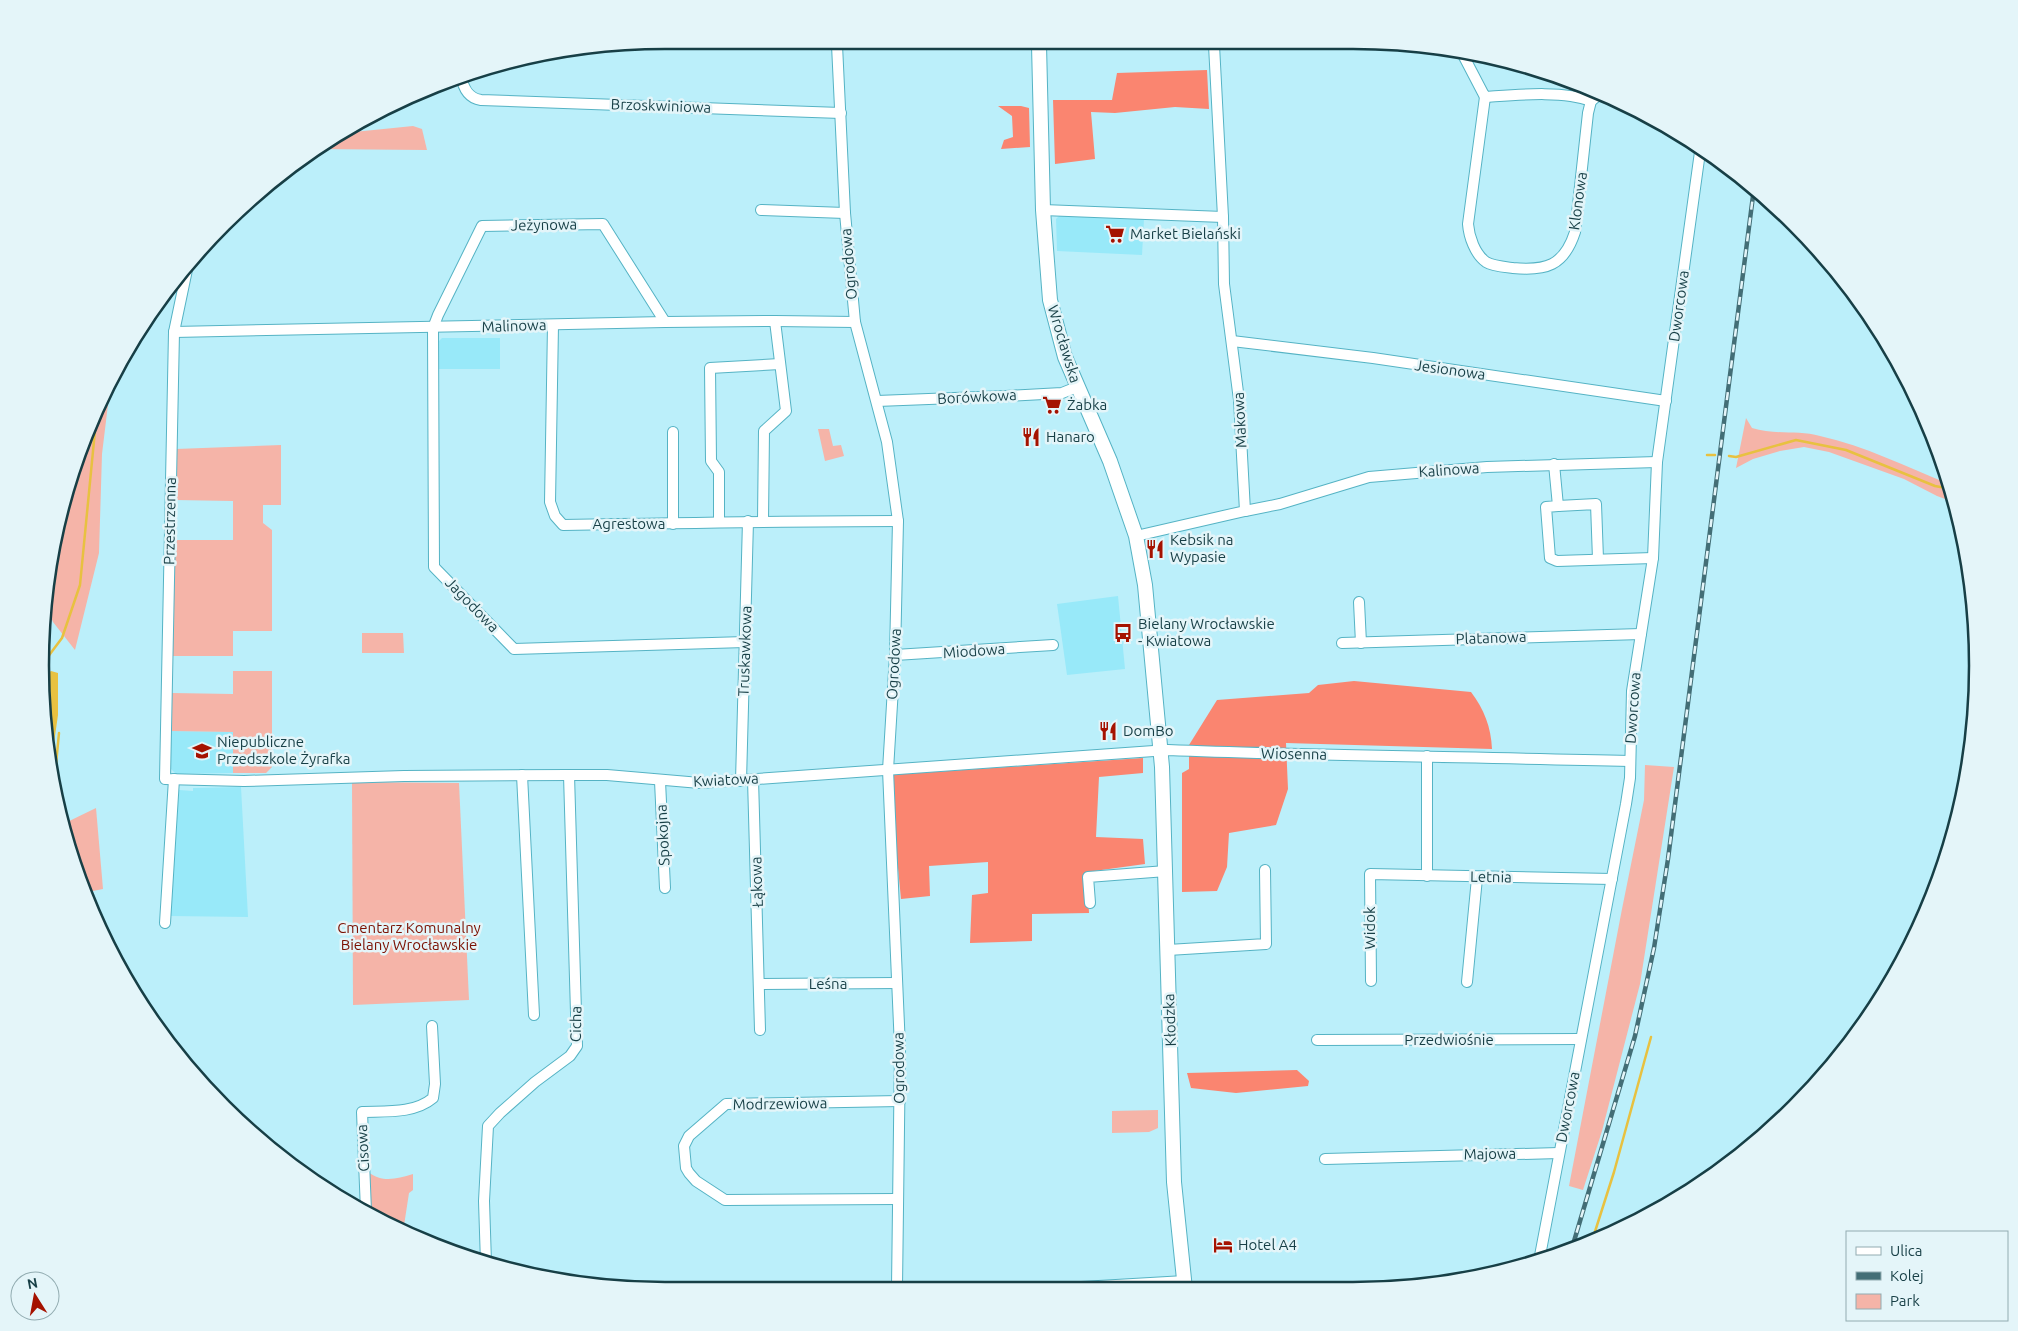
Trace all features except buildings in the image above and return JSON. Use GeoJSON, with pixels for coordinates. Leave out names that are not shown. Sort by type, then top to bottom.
{"type":"FeatureCollection","features":[{"type":"Feature","properties":{"kind":"main road","name":"Wrocławska"},"geometry":{"type":"LineString","coordinates":[[1039,49],[1043,210],[1050,300],[1057,330],[1077,388],[1110,461],[1136,536],[1145,585],[1161,750]]}},
{"type":"Feature","properties":{"kind":"main road","name":"Kłodzka"},"geometry":{"type":"LineString","coordinates":[[1161,750],[1174,1182],[1185,1282]]}},
{"type":"Feature","properties":{"kind":"street","name":"Ogrodowa"},"geometry":{"type":"LineString","coordinates":[[837,49],[845,213],[855,322],[877,401],[894,479],[898,521],[895,655],[888,770],[892,816],[892,882],[900,1048],[897,1282]]}},
{"type":"Feature","properties":{"kind":"street","name":"Makowa"},"geometry":{"type":"LineString","coordinates":[[1214,49],[1223,217],[1224,284],[1239,400],[1245,512]]}},
{"type":"Feature","properties":{"kind":"street"},"geometry":{"type":"LineString","coordinates":[[1466,60],[1485,97],[1525,94],[1584,98],[1591,101],[1594,98]]}},
{"type":"Feature","properties":{"kind":"street","name":"Brzoskwiniowa"},"geometry":{"type":"LineString","coordinates":[[462,83],[473,99],[481,100],[840,112]]}},
{"type":"Feature","properties":{"kind":"street","name":"Klonowa"},"geometry":{"type":"LineString","coordinates":[[1485,97],[1468,224],[1469,234],[1475,247],[1486,262],[1504,267],[1532,270],[1548,267],[1563,256],[1570,246],[1575,232],[1588,113],[1591,101]]}},
{"type":"Feature","properties":{"kind":"street","name":"Dworcowa"},"geometry":{"type":"LineString","coordinates":[[1540,1253],[1626,804],[1630,761],[1632,691],[1653,558],[1657,462],[1699,156]]}},
{"type":"Feature","properties":{"kind":"street"},"geometry":{"type":"LineString","coordinates":[[761,210],[845,213]]}},
{"type":"Feature","properties":{"kind":"street"},"geometry":{"type":"LineString","coordinates":[[1043,210],[1223,217]]}},
{"type":"Feature","properties":{"kind":"street","name":"Jeżynowa"},"geometry":{"type":"LineString","coordinates":[[433,328],[482,226],[603,224],[665,322]]}},
{"type":"Feature","properties":{"kind":"street","name":"Przestrzenna"},"geometry":{"type":"LineString","coordinates":[[165,923],[170,779],[174,332],[185,279]]}},
{"type":"Feature","properties":{"kind":"street"},"geometry":{"type":"LineString","coordinates":[[762,520],[764,431],[786,411],[775,321]]}},
{"type":"Feature","properties":{"kind":"street","name":"Malinowa"},"geometry":{"type":"LineString","coordinates":[[174,332],[665,322],[855,322]]}},
{"type":"Feature","properties":{"kind":"street","name":"Agrestowa"},"geometry":{"type":"LineString","coordinates":[[554,325],[550,502],[555,516],[563,525],[673,524],[762,520],[898,521]]}},
{"type":"Feature","properties":{"kind":"street","name":"Jagodowa"},"geometry":{"type":"LineString","coordinates":[[433,328],[434,567],[514,649],[745,642]]}},
{"type":"Feature","properties":{"kind":"street","name":"Jesionowa"},"geometry":{"type":"LineString","coordinates":[[1232,341],[1373,358],[1666,401]]}},
{"type":"Feature","properties":{"kind":"street"},"geometry":{"type":"LineString","coordinates":[[719,522],[719,472],[711,461],[710,368],[780,364]]}},
{"type":"Feature","properties":{"kind":"street","name":"Borówkowa"},"geometry":{"type":"LineString","coordinates":[[877,401],[1062,393],[1077,388]]}},
{"type":"Feature","properties":{"kind":"street"},"geometry":{"type":"LineString","coordinates":[[673,432],[673,524]]}},
{"type":"Feature","properties":{"kind":"street","name":"Kalinowa"},"geometry":{"type":"LineString","coordinates":[[1245,512],[1280,504],[1369,477],[1554,464],[1657,462]]}},
{"type":"Feature","properties":{"kind":"street"},"geometry":{"type":"LineString","coordinates":[[1554,464],[1558,506]]}},
{"type":"Feature","properties":{"kind":"street"},"geometry":{"type":"LineString","coordinates":[[1598,559],[1596,504],[1546,507],[1550,558],[1557,561],[1653,558]]}},
{"type":"Feature","properties":{"kind":"street"},"geometry":{"type":"LineString","coordinates":[[1136,536],[1245,512]]}},
{"type":"Feature","properties":{"kind":"street","name":"Truskawkowa"},"geometry":{"type":"LineString","coordinates":[[741,781],[748,521]]}},
{"type":"Feature","properties":{"kind":"street"},"geometry":{"type":"LineString","coordinates":[[1359,602],[1361,643]]}},
{"type":"Feature","properties":{"kind":"street","name":"Platanowa"},"geometry":{"type":"LineString","coordinates":[[1342,644],[1641,634]]}},
{"type":"Feature","properties":{"kind":"street","name":"Miodowa"},"geometry":{"type":"LineString","coordinates":[[895,655],[1053,646]]}},
{"type":"Feature","properties":{"kind":"street","name":"Kwiatowa"},"geometry":{"type":"LineString","coordinates":[[170,779],[289,780],[404,776],[569,775],[700,783],[1161,750]]}},
{"type":"Feature","properties":{"kind":"street","name":"Wiosenna"},"geometry":{"type":"LineString","coordinates":[[1161,750],[1220,753],[1630,761]]}},
{"type":"Feature","properties":{"kind":"street"},"geometry":{"type":"LineString","coordinates":[[1427,756],[1427,876]]}},
{"type":"Feature","properties":{"kind":"street","name":"Cicha"},"geometry":{"type":"LineString","coordinates":[[486,1255],[484,1201],[488,1126],[535,1082],[570,1056],[577,1046],[569,775]]}},
{"type":"Feature","properties":{"kind":"street"},"geometry":{"type":"LineString","coordinates":[[522,776],[534,1015]]}},
{"type":"Feature","properties":{"kind":"street","name":"Łąkowa"},"geometry":{"type":"LineString","coordinates":[[753,779],[760,1030]]}},
{"type":"Feature","properties":{"kind":"street","name":"Spokojna"},"geometry":{"type":"LineString","coordinates":[[660,781],[665,888]]}},
{"type":"Feature","properties":{"kind":"street"},"geometry":{"type":"LineString","coordinates":[[1168,950],[1266,944],[1264,870]]}},
{"type":"Feature","properties":{"kind":"street"},"geometry":{"type":"LineString","coordinates":[[1090,902],[1088,877],[1166,872]]}},
{"type":"Feature","properties":{"kind":"street","name":"Letnia"},"geometry":{"type":"LineString","coordinates":[[1370,874],[1476,878],[1612,879]]}},
{"type":"Feature","properties":{"kind":"street","name":"Widok"},"geometry":{"type":"LineString","coordinates":[[1370,874],[1371,981]]}},
{"type":"Feature","properties":{"kind":"street"},"geometry":{"type":"LineString","coordinates":[[1467,982],[1476,878]]}},
{"type":"Feature","properties":{"kind":"street","name":"Leśna"},"geometry":{"type":"LineString","coordinates":[[760,984],[897,984]]}},
{"type":"Feature","properties":{"kind":"street","name":"Cisowa"},"geometry":{"type":"LineString","coordinates":[[366,1205],[362,1112],[404,1110],[426,1103],[433,1098],[435,1084],[432,1026]]}},
{"type":"Feature","properties":{"kind":"street","name":"Przedwiośnie"},"geometry":{"type":"LineString","coordinates":[[1317,1040],[1581,1039]]}},
{"type":"Feature","properties":{"kind":"street","name":"Modrzewiowa"},"geometry":{"type":"LineString","coordinates":[[897,1199],[725,1200],[696,1181],[689,1173],[686,1168],[684,1146],[689,1136],[726,1104],[900,1101]]}},
{"type":"Feature","properties":{"kind":"street","name":"Majowa"},"geometry":{"type":"LineString","coordinates":[[1325,1159],[1559,1154]]}},
{"type":"Feature","properties":{"kind":"shaded area"},"geometry":{"type":"Polygon","coordinates":[[[1207,70],[1209,109],[1175,107],[1115,113],[1091,112],[1095,159],[1055,164],[1053,100],[1112,100],[1117,73],[1207,70]]]}},
{"type":"Feature","properties":{"kind":"shaded area"},"geometry":{"type":"Polygon","coordinates":[[[998,106],[1029,108],[1030,147],[1001,149],[1004,140],[1013,137],[1012,116],[998,106]]]}},
{"type":"Feature","properties":{"kind":"shaded area"},"geometry":{"type":"Polygon","coordinates":[[[1059,216],[1144,219],[1142,255],[1057,251],[1056,219],[1059,216]]]}},
{"type":"Feature","properties":{"kind":"shaded area"},"geometry":{"type":"Polygon","coordinates":[[[442,338],[500,338],[500,369],[438,369],[438,342],[442,338]]]}},
{"type":"Feature","properties":{"kind":"shaded area"},"geometry":{"type":"Polygon","coordinates":[[[1118,596],[1125,669],[1067,675],[1057,604],[1118,596]]]}},
{"type":"Feature","properties":{"kind":"shaded area"},"geometry":{"type":"Polygon","coordinates":[[[51,671],[58,673],[58,715],[54,744],[50,706],[49,672],[51,671]]]}},
{"type":"Feature","properties":{"kind":"shaded area"},"geometry":{"type":"Polygon","coordinates":[[[1354,681],[1471,692],[1480,705],[1486,719],[1492,749],[1286,743],[1288,789],[1276,825],[1229,833],[1227,867],[1217,891],[1182,892],[1182,773],[1189,769],[1189,745],[1217,700],[1309,693],[1318,685],[1354,681]]]}},
{"type":"Feature","properties":{"kind":"shaded area","name":"Niepubliczne Przedszkole Żyrafka"},"geometry":{"type":"Polygon","coordinates":[[[171,731],[233,732],[233,773],[176,774],[171,769],[171,731]]]}},
{"type":"Feature","properties":{"kind":"shaded area"},"geometry":{"type":"Polygon","coordinates":[[[1143,758],[1143,773],[1099,777],[1096,837],[1143,839],[1145,864],[1087,872],[1089,913],[1032,914],[1032,941],[970,943],[972,895],[988,893],[988,862],[929,866],[930,896],[901,899],[889,775],[1143,758]]]}},
{"type":"Feature","properties":{"kind":"shaded area"},"geometry":{"type":"Polygon","coordinates":[[[241,787],[248,917],[170,916],[179,790],[193,791],[193,788],[241,787]]]}},
{"type":"Feature","properties":{"kind":"shaded area"},"geometry":{"type":"Polygon","coordinates":[[[1297,1070],[1309,1081],[1308,1086],[1236,1093],[1191,1088],[1187,1073],[1297,1070]]]}},
{"type":"Feature","properties":{"kind":"green space"},"geometry":{"type":"Polygon","coordinates":[[[413,126],[422,129],[427,150],[329,149],[356,132],[413,126]]]}},
{"type":"Feature","properties":{"kind":"green space"},"geometry":{"type":"Polygon","coordinates":[[[108,401],[102,454],[99,553],[75,650],[51,617],[54,585],[70,506],[81,467],[108,401]]]}},
{"type":"Feature","properties":{"kind":"green space"},"geometry":{"type":"Polygon","coordinates":[[[1746,418],[1752,428],[1812,434],[1837,440],[1886,457],[1941,480],[1946,499],[1904,479],[1829,452],[1804,447],[1780,451],[1753,459],[1736,468],[1746,418]]]}},
{"type":"Feature","properties":{"kind":"green space"},"geometry":{"type":"Polygon","coordinates":[[[818,429],[829,429],[833,446],[841,445],[844,456],[825,461],[818,429]]]}},
{"type":"Feature","properties":{"kind":"green space"},"geometry":{"type":"Polygon","coordinates":[[[281,445],[281,505],[263,505],[263,523],[272,530],[272,631],[233,631],[233,656],[172,656],[174,540],[233,540],[233,501],[175,500],[176,449],[281,445]]]}},
{"type":"Feature","properties":{"kind":"green space"},"geometry":{"type":"Polygon","coordinates":[[[362,633],[403,633],[404,653],[362,653],[362,633]]]}},
{"type":"Feature","properties":{"kind":"green space"},"geometry":{"type":"Polygon","coordinates":[[[233,671],[272,671],[272,767],[266,773],[233,773],[233,732],[171,731],[172,693],[233,694],[233,671]]]}},
{"type":"Feature","properties":{"kind":"green space"},"geometry":{"type":"Polygon","coordinates":[[[1645,765],[1674,767],[1640,984],[1602,1131],[1583,1190],[1569,1186],[1644,800],[1645,765]]]}},
{"type":"Feature","properties":{"kind":"green space","name":"Cmentarz Komunalny Bielany Wrocławskie"},"geometry":{"type":"Polygon","coordinates":[[[352,782],[459,783],[469,1000],[353,1005],[352,782]]]}},
{"type":"Feature","properties":{"kind":"green space"},"geometry":{"type":"Polygon","coordinates":[[[96,808],[103,889],[92,891],[81,864],[69,821],[96,808]]]}},
{"type":"Feature","properties":{"kind":"green space"},"geometry":{"type":"Polygon","coordinates":[[[1158,1110],[1158,1128],[1149,1132],[1112,1133],[1112,1111],[1158,1110]]]}},
{"type":"Feature","properties":{"kind":"green space"},"geometry":{"type":"Polygon","coordinates":[[[368,1172],[384,1179],[413,1174],[413,1190],[409,1193],[404,1224],[370,1207],[368,1172]]]}},
{"type":"Feature","properties":{"kind":"waterway"},"geometry":{"type":"LineString","coordinates":[[49,655],[62,638],[80,585],[95,432]]}},
{"type":"Feature","properties":{"kind":"waterway"},"geometry":{"type":"LineString","coordinates":[[1729,456],[1736,457],[1796,440],[1846,450],[1943,487]]}},
{"type":"Feature","properties":{"kind":"waterway"},"geometry":{"type":"LineString","coordinates":[[1707,455],[1715,455]]}},
{"type":"Feature","properties":{"kind":"waterway"},"geometry":{"type":"LineString","coordinates":[[56,760],[59,733]]}},
{"type":"Feature","properties":{"kind":"waterway"},"geometry":{"type":"LineString","coordinates":[[1595,1232],[1614,1172],[1651,1037]]}},
{"type":"Feature","properties":{"kind":"railway"},"geometry":{"type":"LineString","coordinates":[[1574,1241],[1635,1036],[1654,948],[1668,859],[1753,197]]}},
{"type":"Feature","properties":{"kind":"place","name":"Market Bielański"},"geometry":{"type":"Point","coordinates":[1115,234]}},
{"type":"Feature","properties":{"kind":"place","name":"Żabka"},"geometry":{"type":"Point","coordinates":[1052,405]}},
{"type":"Feature","properties":{"kind":"place","name":"Hanaro"},"geometry":{"type":"Point","coordinates":[1031,437]}},
{"type":"Feature","properties":{"kind":"place","name":"Kebsik na Wypasie"},"geometry":{"type":"Point","coordinates":[1155,549]}},
{"type":"Feature","properties":{"kind":"place","name":"Bielany Wrocławskie - Kwiatowa"},"geometry":{"type":"Point","coordinates":[1123,633]}},
{"type":"Feature","properties":{"kind":"place","name":"DomBo"},"geometry":{"type":"Point","coordinates":[1108,731]}},
{"type":"Feature","properties":{"kind":"place","name":"Niepubliczne Przedszkole Żyrafka"},"geometry":{"type":"Point","coordinates":[202,751]}},
{"type":"Feature","properties":{"kind":"place","name":"Hotel A4"},"geometry":{"type":"Point","coordinates":[1223,1245]}}]}
